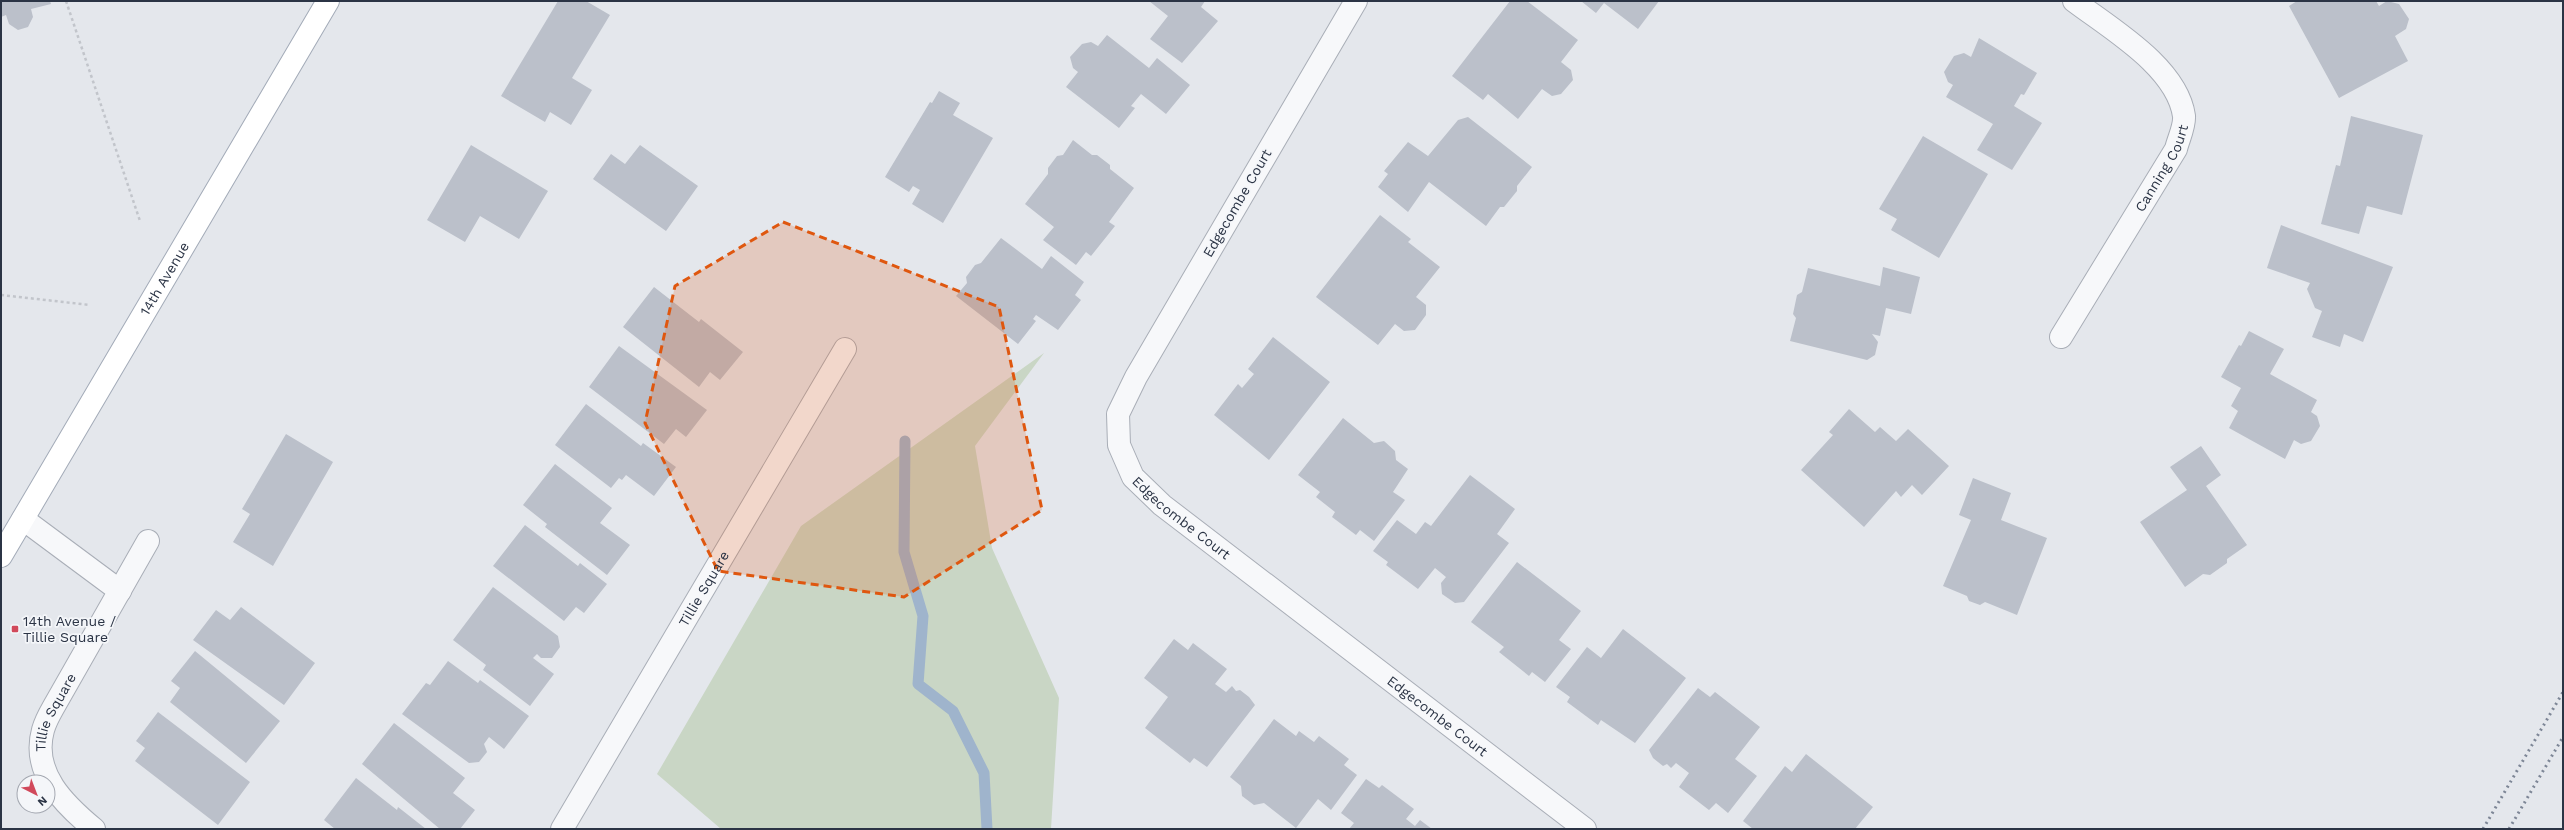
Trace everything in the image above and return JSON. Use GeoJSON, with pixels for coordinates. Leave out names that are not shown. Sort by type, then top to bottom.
{"type":"FeatureCollection","features":[{"type":"Feature","properties":{"kind":"main road","name":"14th Avenue"},"geometry":{"type":"LineString","coordinates":[[1,556],[328,1]]}},
{"type":"Feature","properties":{"kind":"street","name":"Edgecombe Court"},"geometry":{"type":"LineString","coordinates":[[1356,1],[1136,377],[1118,414],[1119,445],[1133,477],[1162,505],[1585,829]]}},
{"type":"Feature","properties":{"kind":"street","name":"Canning Court"},"geometry":{"type":"LineString","coordinates":[[2062,337],[2176,149],[2184,117],[2174,87],[2152,61],[2074,1]]}},
{"type":"Feature","properties":{"kind":"street","name":"Tillie Square"},"geometry":{"type":"LineString","coordinates":[[562,829],[845,349]]}},
{"type":"Feature","properties":{"kind":"street"},"geometry":{"type":"LineString","coordinates":[[23,519],[120,591]]}},
{"type":"Feature","properties":{"kind":"street","name":"Tillie Square"},"geometry":{"type":"LineString","coordinates":[[94,829],[67,806],[48,779],[41,754],[43,731],[53,708],[148,541]]}},
{"type":"Feature","properties":{"kind":"path"},"geometry":{"type":"LineString","coordinates":[[66,1],[140,221]]}},
{"type":"Feature","properties":{"kind":"path"},"geometry":{"type":"LineString","coordinates":[[1,295],[90,305]]}},
{"type":"Feature","properties":{"kind":"highlighted area"},"geometry":{"type":"Polygon","coordinates":[[[783,222],[999,307],[1042,510],[904,597],[718,571],[645,423],[675,286],[783,222]]]}},
{"type":"Feature","properties":{"kind":"green space"},"geometry":{"type":"Polygon","coordinates":[[[1044,353],[975,446],[992,548],[1059,698],[1051,829],[721,829],[657,774],[801,526],[1044,353]]]}},
{"type":"Feature","properties":{"kind":"building"},"geometry":{"type":"Polygon","coordinates":[[[1,1],[50,1],[51,4],[31,9],[33,17],[28,27],[18,30],[9,24],[6,15],[1,17],[1,1]]]}},
{"type":"Feature","properties":{"kind":"building"},"geometry":{"type":"Polygon","coordinates":[[[558,1],[586,1],[610,15],[572,78],[592,90],[571,125],[550,112],[545,122],[501,96],[558,1]]]}},
{"type":"Feature","properties":{"kind":"building"},"geometry":{"type":"Polygon","coordinates":[[[1149,1],[1205,1],[1201,7],[1218,21],[1182,63],[1150,39],[1168,16],[1149,1]]]}},
{"type":"Feature","properties":{"kind":"building"},"geometry":{"type":"Polygon","coordinates":[[[1510,1],[1527,1],[1578,40],[1561,62],[1571,70],[1573,80],[1561,94],[1552,96],[1542,89],[1518,119],[1488,94],[1483,100],[1452,76],[1510,1]]]}},
{"type":"Feature","properties":{"kind":"building"},"geometry":{"type":"Polygon","coordinates":[[[1581,1],[1659,1],[1638,29],[1604,3],[1596,13],[1581,1]]]}},
{"type":"Feature","properties":{"kind":"building"},"geometry":{"type":"Polygon","coordinates":[[[2297,1],[2376,1],[2379,6],[2387,1],[2399,4],[2409,19],[2406,29],[2395,36],[2408,61],[2339,98],[2289,6],[2297,1]]]}},
{"type":"Feature","properties":{"kind":"building"},"geometry":{"type":"Polygon","coordinates":[[[1107,35],[1149,68],[1157,58],[1190,85],[1166,114],[1141,94],[1131,106],[1135,108],[1119,128],[1066,87],[1078,72],[1073,68],[1070,57],[1082,44],[1091,42],[1098,46],[1107,35]]]}},
{"type":"Feature","properties":{"kind":"building"},"geometry":{"type":"Polygon","coordinates":[[[1979,38],[2037,73],[2024,95],[2021,94],[2014,106],[2042,123],[2012,170],[1977,150],[1993,124],[1946,97],[1953,85],[1948,82],[1944,72],[1954,56],[1964,53],[1971,57],[1979,38]]]}},
{"type":"Feature","properties":{"kind":"building"},"geometry":{"type":"Polygon","coordinates":[[[939,91],[960,103],[953,115],[993,138],[943,223],[912,204],[920,190],[913,186],[909,192],[885,177],[930,102],[932,103],[939,91]]]}},
{"type":"Feature","properties":{"kind":"building"},"geometry":{"type":"Polygon","coordinates":[[[2351,116],[2423,135],[2402,215],[2367,206],[2359,234],[2321,224],[2336,165],[2340,166],[2351,116]]]}},
{"type":"Feature","properties":{"kind":"building"},"geometry":{"type":"Polygon","coordinates":[[[1468,117],[1532,167],[1517,186],[1517,191],[1504,207],[1500,207],[1486,226],[1429,182],[1408,212],[1378,187],[1388,174],[1384,171],[1408,142],[1428,156],[1458,120],[1468,117]]]}},
{"type":"Feature","properties":{"kind":"building"},"geometry":{"type":"Polygon","coordinates":[[[1923,136],[1988,174],[1939,258],[1891,230],[1897,219],[1879,209],[1923,136]]]}},
{"type":"Feature","properties":{"kind":"building"},"geometry":{"type":"Polygon","coordinates":[[[1073,140],[1092,155],[1097,155],[1110,165],[1110,169],[1134,188],[1109,222],[1115,226],[1091,256],[1086,252],[1076,265],[1043,240],[1054,227],[1025,204],[1048,174],[1048,168],[1057,156],[1063,155],[1073,140]]]}},
{"type":"Feature","properties":{"kind":"building"},"geometry":{"type":"Polygon","coordinates":[[[471,145],[548,191],[519,239],[480,216],[465,242],[427,220],[471,145]]]}},
{"type":"Feature","properties":{"kind":"building"},"geometry":{"type":"Polygon","coordinates":[[[640,145],[698,186],[666,231],[593,179],[611,154],[625,164],[640,145]]]}},
{"type":"Feature","properties":{"kind":"building"},"geometry":{"type":"Polygon","coordinates":[[[1380,215],[1411,239],[1408,242],[1440,267],[1416,297],[1426,305],[1426,315],[1415,330],[1404,331],[1395,324],[1378,345],[1316,297],[1380,215]]]}},
{"type":"Feature","properties":{"kind":"building"},"geometry":{"type":"Polygon","coordinates":[[[2281,225],[2393,267],[2363,342],[2344,334],[2340,347],[2312,337],[2322,311],[2315,308],[2307,289],[2310,283],[2267,268],[2281,225]]]}},
{"type":"Feature","properties":{"kind":"building"},"geometry":{"type":"Polygon","coordinates":[[[1001,238],[1042,269],[1051,256],[1084,282],[1075,295],[1081,300],[1058,330],[1036,315],[1033,319],[1036,321],[1018,344],[956,296],[967,283],[966,277],[975,265],[981,263],[1001,238]]]}},
{"type":"Feature","properties":{"kind":"building"},"geometry":{"type":"Polygon","coordinates":[[[1883,267],[1920,277],[1911,314],[1886,308],[1880,336],[1872,334],[1878,342],[1875,355],[1867,360],[1790,341],[1796,318],[1793,314],[1797,295],[1802,292],[1808,268],[1880,286],[1883,267]]]}},
{"type":"Feature","properties":{"kind":"building"},"geometry":{"type":"Polygon","coordinates":[[[654,287],[699,322],[701,319],[743,352],[720,380],[710,372],[699,387],[623,327],[654,287]]]}},
{"type":"Feature","properties":{"kind":"building"},"geometry":{"type":"Polygon","coordinates":[[[2249,331],[2284,349],[2270,374],[2317,400],[2311,412],[2317,416],[2320,426],[2311,441],[2301,444],[2294,440],[2285,459],[2229,428],[2238,411],[2231,406],[2241,388],[2221,377],[2239,345],[2241,346],[2249,331]]]}},
{"type":"Feature","properties":{"kind":"building"},"geometry":{"type":"Polygon","coordinates":[[[1273,337],[1330,382],[1269,460],[1214,415],[1238,384],[1242,388],[1254,374],[1248,369],[1273,337]]]}},
{"type":"Feature","properties":{"kind":"building"},"geometry":{"type":"Polygon","coordinates":[[[619,346],[707,410],[686,437],[676,429],[664,444],[589,387],[619,346]]]}},
{"type":"Feature","properties":{"kind":"building"},"geometry":{"type":"Polygon","coordinates":[[[586,404],[641,446],[643,443],[676,467],[654,496],[626,475],[622,480],[619,478],[611,488],[555,445],[586,404]]]}},
{"type":"Feature","properties":{"kind":"building"},"geometry":{"type":"Polygon","coordinates":[[[1849,409],[1875,432],[1880,427],[1896,441],[1908,429],[1949,466],[1922,495],[1912,485],[1901,497],[1896,491],[1864,527],[1801,470],[1833,435],[1829,432],[1849,409]]]}},
{"type":"Feature","properties":{"kind":"building"},"geometry":{"type":"Polygon","coordinates":[[[1343,418],[1374,443],[1384,441],[1395,451],[1396,460],[1408,469],[1393,492],[1405,500],[1374,541],[1360,530],[1356,535],[1332,517],[1335,512],[1316,497],[1320,492],[1298,475],[1343,418]]]}},
{"type":"Feature","properties":{"kind":"building"},"geometry":{"type":"Polygon","coordinates":[[[286,434],[333,462],[273,566],[233,542],[250,514],[242,509],[286,434]]]}},
{"type":"Feature","properties":{"kind":"building"},"geometry":{"type":"Polygon","coordinates":[[[2201,446],[2221,475],[2206,486],[2247,545],[2227,559],[2227,563],[2210,575],[2203,574],[2185,587],[2140,522],[2187,490],[2170,467],[2201,446]]]}},
{"type":"Feature","properties":{"kind":"building"},"geometry":{"type":"Polygon","coordinates":[[[555,464],[612,508],[600,523],[630,545],[607,575],[545,527],[547,524],[523,505],[555,464]]]}},
{"type":"Feature","properties":{"kind":"building"},"geometry":{"type":"Polygon","coordinates":[[[1470,475],[1515,509],[1497,534],[1509,543],[1464,602],[1455,603],[1442,594],[1441,583],[1446,577],[1435,568],[1418,589],[1386,565],[1388,562],[1373,551],[1397,520],[1416,534],[1425,522],[1431,526],[1470,475]]]}},
{"type":"Feature","properties":{"kind":"building"},"geometry":{"type":"Polygon","coordinates":[[[1973,478],[2011,493],[2001,520],[2047,538],[2017,615],[1985,602],[1980,605],[1969,601],[1967,596],[1943,586],[1971,520],[1959,515],[1973,478]]]}},
{"type":"Feature","properties":{"kind":"building"},"geometry":{"type":"Polygon","coordinates":[[[525,525],[578,566],[580,563],[607,584],[584,613],[576,607],[564,621],[493,566],[525,525]]]}},
{"type":"Feature","properties":{"kind":"building"},"geometry":{"type":"Polygon","coordinates":[[[1517,562],[1581,611],[1559,640],[1571,649],[1545,682],[1532,672],[1529,676],[1499,652],[1504,647],[1471,622],[1517,562]]]}},
{"type":"Feature","properties":{"kind":"building"},"geometry":{"type":"Polygon","coordinates":[[[493,587],[558,636],[560,647],[552,658],[541,658],[537,654],[533,658],[554,674],[530,706],[483,670],[486,665],[453,640],[493,587]]]}},
{"type":"Feature","properties":{"kind":"building"},"geometry":{"type":"Polygon","coordinates":[[[241,607],[315,663],[284,705],[193,640],[216,610],[230,620],[241,607]]]}},
{"type":"Feature","properties":{"kind":"building"},"geometry":{"type":"Polygon","coordinates":[[[1623,629],[1686,678],[1635,743],[1601,720],[1598,725],[1567,702],[1570,697],[1556,687],[1587,647],[1601,658],[1623,629]]]}},
{"type":"Feature","properties":{"kind":"building"},"geometry":{"type":"Polygon","coordinates":[[[1174,639],[1188,650],[1193,643],[1227,669],[1215,684],[1226,692],[1232,686],[1236,691],[1240,690],[1249,697],[1255,705],[1207,767],[1194,758],[1190,763],[1145,728],[1168,697],[1144,678],[1174,639]]]}},
{"type":"Feature","properties":{"kind":"building"},"geometry":{"type":"Polygon","coordinates":[[[195,651],[280,721],[246,763],[170,702],[180,688],[171,681],[195,651]]]}},
{"type":"Feature","properties":{"kind":"building"},"geometry":{"type":"Polygon","coordinates":[[[448,661],[478,683],[480,680],[529,716],[504,749],[489,737],[484,744],[487,752],[479,762],[469,763],[402,714],[426,683],[430,685],[448,661]]]}},
{"type":"Feature","properties":{"kind":"building"},"geometry":{"type":"Polygon","coordinates":[[[1698,688],[1710,697],[1715,692],[1760,727],[1735,759],[1757,776],[1728,813],[1716,803],[1709,810],[1679,787],[1689,773],[1676,763],[1671,768],[1667,764],[1663,766],[1653,758],[1649,750],[1698,688]]]}},
{"type":"Feature","properties":{"kind":"building"},"geometry":{"type":"Polygon","coordinates":[[[158,712],[250,782],[218,825],[135,761],[145,748],[136,741],[158,712]]]}},
{"type":"Feature","properties":{"kind":"building"},"geometry":{"type":"Polygon","coordinates":[[[1274,719],[1296,736],[1299,731],[1314,742],[1319,736],[1349,759],[1344,765],[1357,775],[1331,810],[1318,799],[1296,828],[1264,803],[1254,805],[1242,796],[1241,786],[1230,777],[1274,719]]]}},
{"type":"Feature","properties":{"kind":"building"},"geometry":{"type":"Polygon","coordinates":[[[394,723],[465,778],[453,793],[475,810],[460,829],[440,829],[362,764],[394,723]]]}},
{"type":"Feature","properties":{"kind":"building"},"geometry":{"type":"Polygon","coordinates":[[[1806,754],[1873,807],[1855,829],[1753,829],[1743,821],[1785,766],[1792,772],[1806,754]]]}},
{"type":"Feature","properties":{"kind":"building"},"geometry":{"type":"Polygon","coordinates":[[[356,778],[397,810],[398,807],[426,829],[335,829],[324,820],[356,778]]]}},
{"type":"Feature","properties":{"kind":"building"},"geometry":{"type":"Polygon","coordinates":[[[1366,779],[1379,788],[1382,785],[1414,809],[1406,819],[1415,826],[1420,820],[1432,829],[1349,829],[1354,823],[1341,813],[1366,779]]]}},
{"type":"Feature","properties":{"kind":"waterway"},"geometry":{"type":"LineString","coordinates":[[905,441],[904,552],[923,616],[918,684],[953,711],[984,773],[987,829]]}},
{"type":"Feature","properties":{"kind":"railway"},"geometry":{"type":"LineString","coordinates":[[2483,829],[2563,692]]}},
{"type":"Feature","properties":{"kind":"railway"},"geometry":{"type":"LineString","coordinates":[[2509,829],[2563,737]]}},
{"type":"Feature","properties":{"kind":"place","name":"14th Avenue / Tillie Square"},"geometry":{"type":"Point","coordinates":[15,629]}}]}
